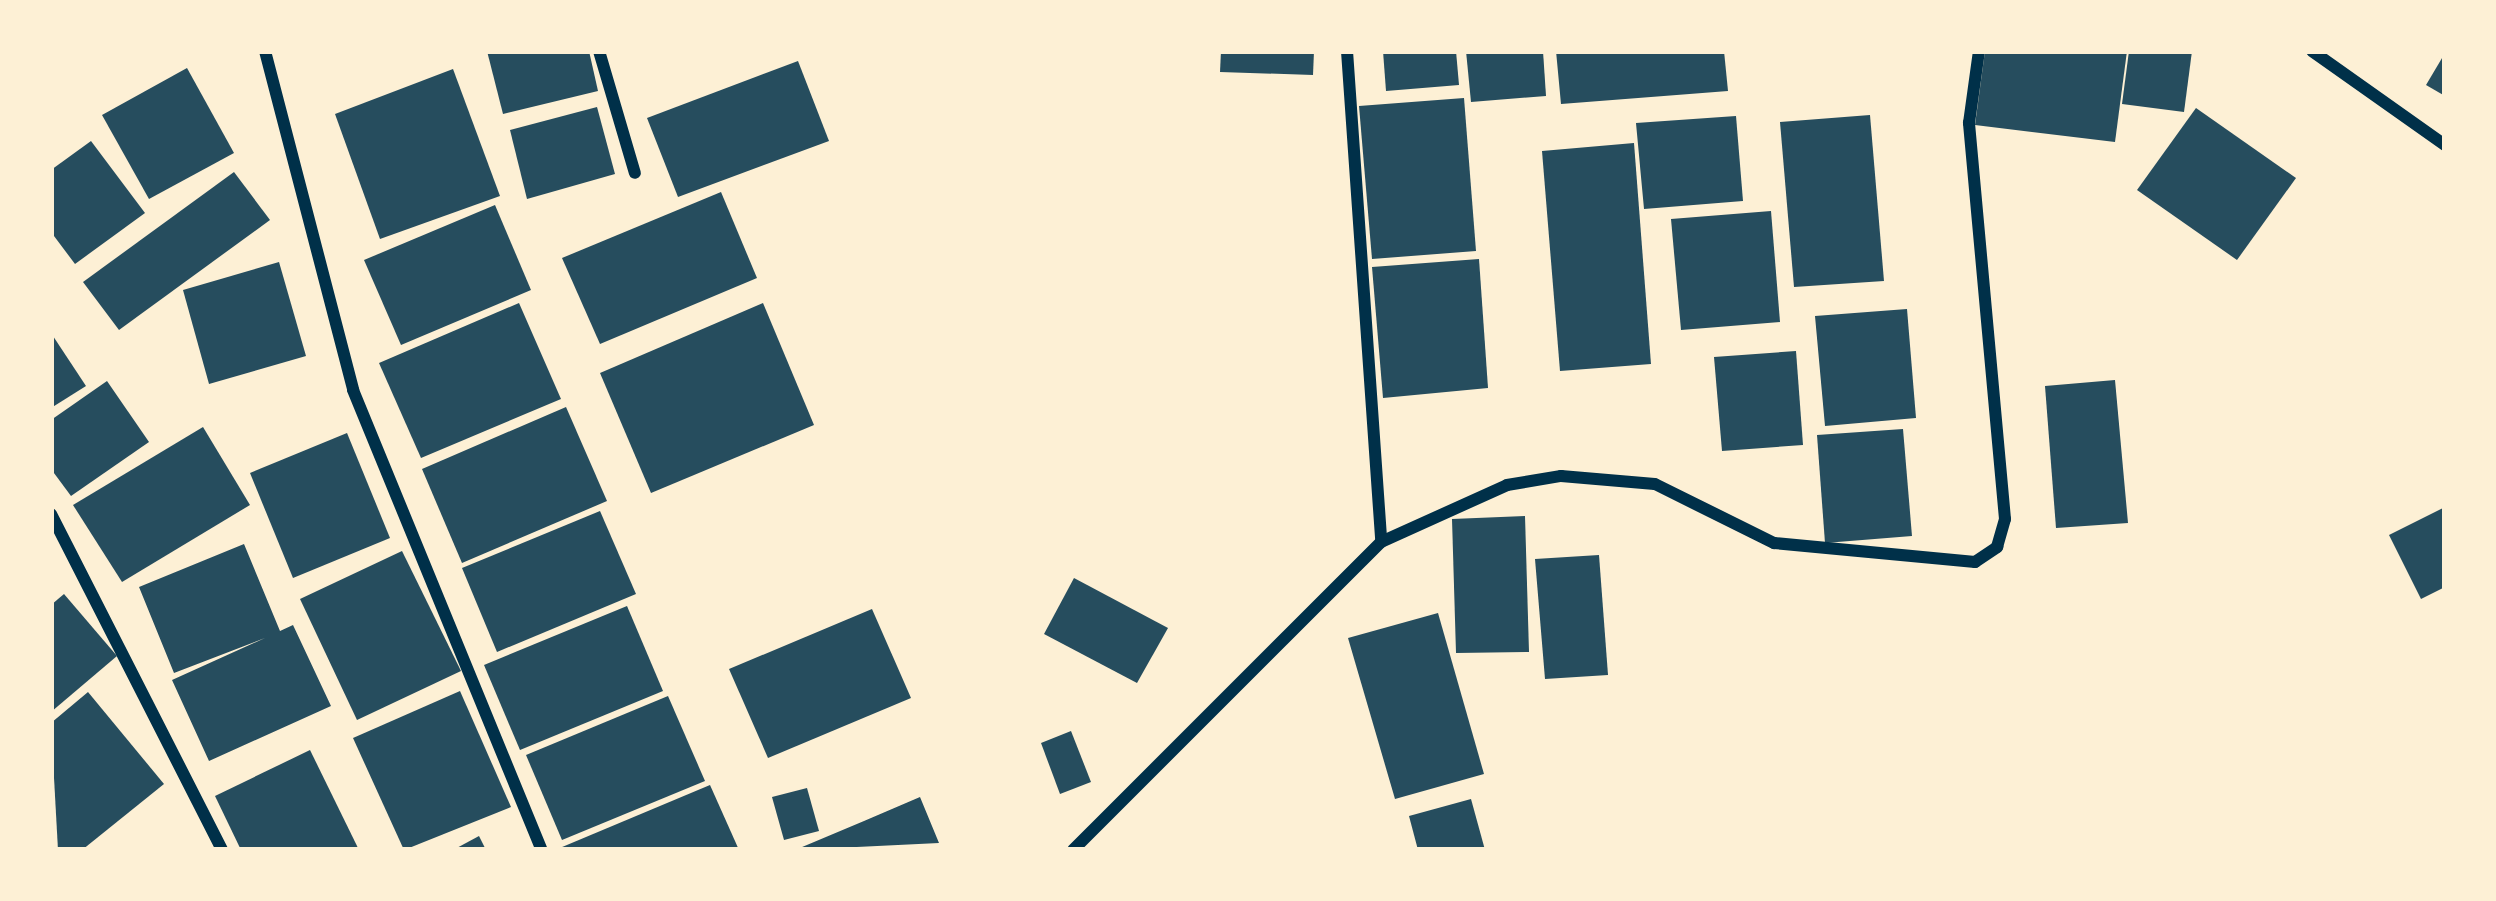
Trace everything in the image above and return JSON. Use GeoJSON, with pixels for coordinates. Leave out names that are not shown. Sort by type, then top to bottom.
{"type":"FeatureCollection","features":[{"type":"Feature","properties":{"kind":"street"},"geometry":{"type":"LineString","coordinates":[[266,51],[353,389],[542,850]]}},
{"type":"Feature","properties":{"kind":"street"},"geometry":{"type":"LineString","coordinates":[[599,51],[635,173]]}},
{"type":"Feature","properties":{"kind":"street"},"geometry":{"type":"LineString","coordinates":[[1347,51],[1381,542]]}},
{"type":"Feature","properties":{"kind":"street"},"geometry":{"type":"LineString","coordinates":[[1073,850],[1381,542],[1507,485],[1561,476],[1655,484],[1774,543],[1976,562],[1997,547],[2005,519],[1969,123],[1979,51]]}},
{"type":"Feature","properties":{"kind":"street"},"geometry":{"type":"LineString","coordinates":[[2312,51],[2445,145]]}},
{"type":"Feature","properties":{"kind":"street"},"geometry":{"type":"LineString","coordinates":[[51,514],[222,850]]}},
{"type":"Feature","properties":{"kind":"building"},"geometry":{"type":"Polygon","coordinates":[[[487,51],[589,51],[598,91],[503,114],[487,51]]]}},
{"type":"Feature","properties":{"kind":"building"},"geometry":{"type":"Polygon","coordinates":[[[1221,51],[1314,51],[1313,75],[1220,72],[1221,51]]]}},
{"type":"Feature","properties":{"kind":"building"},"geometry":{"type":"Polygon","coordinates":[[[1383,51],[1456,51],[1459,85],[1386,91],[1383,51]]]}},
{"type":"Feature","properties":{"kind":"building"},"geometry":{"type":"Polygon","coordinates":[[[1466,51],[1543,51],[1546,96],[1471,102],[1466,51]]]}},
{"type":"Feature","properties":{"kind":"building"},"geometry":{"type":"Polygon","coordinates":[[[1556,51],[1724,51],[1728,91],[1561,104],[1556,51]]]}},
{"type":"Feature","properties":{"kind":"building"},"geometry":{"type":"Polygon","coordinates":[[[1985,51],[2127,51],[2115,142],[1975,125],[1985,51]]]}},
{"type":"Feature","properties":{"kind":"building"},"geometry":{"type":"Polygon","coordinates":[[[2129,51],[2192,51],[2184,112],[2122,104],[2129,51]]]}},
{"type":"Feature","properties":{"kind":"building"},"geometry":{"type":"Polygon","coordinates":[[[2445,53],[2445,96],[2426,85],[2445,53]]]}},
{"type":"Feature","properties":{"kind":"building"},"geometry":{"type":"Polygon","coordinates":[[[798,61],[829,141],[678,197],[647,118],[798,61]]]}},
{"type":"Feature","properties":{"kind":"building"},"geometry":{"type":"Polygon","coordinates":[[[187,68],[234,153],[149,199],[102,115],[187,68]]]}},
{"type":"Feature","properties":{"kind":"building"},"geometry":{"type":"Polygon","coordinates":[[[453,69],[500,196],[380,239],[335,114],[453,69]]]}},
{"type":"Feature","properties":{"kind":"building"},"geometry":{"type":"Polygon","coordinates":[[[1464,98],[1476,251],[1372,259],[1359,106],[1464,98]]]}},
{"type":"Feature","properties":{"kind":"building"},"geometry":{"type":"Polygon","coordinates":[[[597,107],[615,174],[527,199],[510,130],[597,107]]]}},
{"type":"Feature","properties":{"kind":"building"},"geometry":{"type":"Polygon","coordinates":[[[2196,108],[2296,178],[2237,260],[2137,190],[2196,108]]]}},
{"type":"Feature","properties":{"kind":"building"},"geometry":{"type":"Polygon","coordinates":[[[1870,115],[1884,281],[1794,287],[1780,122],[1870,115]]]}},
{"type":"Feature","properties":{"kind":"building"},"geometry":{"type":"Polygon","coordinates":[[[1736,116],[1743,201],[1644,209],[1636,123],[1736,116]]]}},
{"type":"Feature","properties":{"kind":"building"},"geometry":{"type":"Polygon","coordinates":[[[91,141],[145,213],[75,264],[51,232],[51,170],[91,141]]]}},
{"type":"Feature","properties":{"kind":"building"},"geometry":{"type":"Polygon","coordinates":[[[1634,143],[1651,364],[1560,371],[1542,151],[1634,143]]]}},
{"type":"Feature","properties":{"kind":"building"},"geometry":{"type":"Polygon","coordinates":[[[234,172],[270,220],[119,330],[83,282],[234,172]]]}},
{"type":"Feature","properties":{"kind":"building"},"geometry":{"type":"Polygon","coordinates":[[[721,192],[757,278],[600,344],[562,258],[721,192]]]}},
{"type":"Feature","properties":{"kind":"building"},"geometry":{"type":"Polygon","coordinates":[[[495,205],[531,290],[401,345],[364,260],[495,205]]]}},
{"type":"Feature","properties":{"kind":"building"},"geometry":{"type":"Polygon","coordinates":[[[1771,211],[1780,322],[1681,330],[1671,219],[1771,211]]]}},
{"type":"Feature","properties":{"kind":"building"},"geometry":{"type":"Polygon","coordinates":[[[1479,259],[1488,388],[1383,398],[1372,267],[1479,259]]]}},
{"type":"Feature","properties":{"kind":"building"},"geometry":{"type":"Polygon","coordinates":[[[279,262],[306,356],[209,384],[183,290],[279,262]]]}},
{"type":"Feature","properties":{"kind":"building"},"geometry":{"type":"Polygon","coordinates":[[[519,303],[561,399],[421,458],[379,363],[519,303]]]}},
{"type":"Feature","properties":{"kind":"building"},"geometry":{"type":"Polygon","coordinates":[[[763,303],[814,425],[651,493],[600,373],[763,303]]]}},
{"type":"Feature","properties":{"kind":"building"},"geometry":{"type":"Polygon","coordinates":[[[1907,309],[1916,418],[1825,426],[1815,316],[1907,309]]]}},
{"type":"Feature","properties":{"kind":"building"},"geometry":{"type":"Polygon","coordinates":[[[51,333],[86,386],[51,408],[51,333]]]}},
{"type":"Feature","properties":{"kind":"building"},"geometry":{"type":"Polygon","coordinates":[[[1796,351],[1803,445],[1722,451],[1714,357],[1796,351]]]}},
{"type":"Feature","properties":{"kind":"building"},"geometry":{"type":"Polygon","coordinates":[[[2115,380],[2128,523],[2056,528],[2045,386],[2115,380]]]}},
{"type":"Feature","properties":{"kind":"building"},"geometry":{"type":"Polygon","coordinates":[[[107,381],[149,442],[71,496],[51,469],[51,420],[107,381]]]}},
{"type":"Feature","properties":{"kind":"building"},"geometry":{"type":"Polygon","coordinates":[[[566,407],[607,501],[462,563],[422,469],[566,407]]]}},
{"type":"Feature","properties":{"kind":"building"},"geometry":{"type":"Polygon","coordinates":[[[203,427],[250,505],[122,582],[73,505],[203,427]]]}},
{"type":"Feature","properties":{"kind":"building"},"geometry":{"type":"Polygon","coordinates":[[[1903,429],[1912,536],[1825,543],[1817,435],[1903,429]]]}},
{"type":"Feature","properties":{"kind":"building"},"geometry":{"type":"Polygon","coordinates":[[[347,433],[390,538],[293,578],[250,473],[347,433]]]}},
{"type":"Feature","properties":{"kind":"building"},"geometry":{"type":"Polygon","coordinates":[[[2445,507],[2445,587],[2421,599],[2389,535],[2445,507]]]}},
{"type":"Feature","properties":{"kind":"building"},"geometry":{"type":"Polygon","coordinates":[[[600,511],[636,594],[497,652],[462,568],[600,511]]]}},
{"type":"Feature","properties":{"kind":"building"},"geometry":{"type":"Polygon","coordinates":[[[1525,516],[1529,652],[1456,653],[1452,519],[1525,516]]]}},
{"type":"Feature","properties":{"kind":"building"},"geometry":{"type":"Polygon","coordinates":[[[244,544],[280,631],[293,625],[331,706],[209,761],[172,680],[265,638],[174,673],[139,587],[244,544]]]}},
{"type":"Feature","properties":{"kind":"building"},"geometry":{"type":"Polygon","coordinates":[[[402,551],[461,671],[357,720],[300,599],[402,551]]]}},
{"type":"Feature","properties":{"kind":"building"},"geometry":{"type":"Polygon","coordinates":[[[1599,555],[1608,675],[1545,679],[1535,559],[1599,555]]]}},
{"type":"Feature","properties":{"kind":"building"},"geometry":{"type":"Polygon","coordinates":[[[1074,578],[1168,628],[1137,683],[1044,634],[1074,578]]]}},
{"type":"Feature","properties":{"kind":"building"},"geometry":{"type":"Polygon","coordinates":[[[64,594],[117,656],[51,712],[51,605],[64,594]]]}},
{"type":"Feature","properties":{"kind":"building"},"geometry":{"type":"Polygon","coordinates":[[[627,606],[663,691],[520,750],[484,665],[627,606]]]}},
{"type":"Feature","properties":{"kind":"building"},"geometry":{"type":"Polygon","coordinates":[[[872,609],[911,698],[768,758],[729,669],[872,609]]]}},
{"type":"Feature","properties":{"kind":"building"},"geometry":{"type":"Polygon","coordinates":[[[1438,613],[1484,774],[1395,799],[1348,638],[1438,613]]]}},
{"type":"Feature","properties":{"kind":"building"},"geometry":{"type":"Polygon","coordinates":[[[460,691],[511,807],[404,850],[353,738],[460,691]]]}},
{"type":"Feature","properties":{"kind":"building"},"geometry":{"type":"Polygon","coordinates":[[[88,692],[164,784],[82,850],[58,850],[51,723],[88,692]]]}},
{"type":"Feature","properties":{"kind":"building"},"geometry":{"type":"Polygon","coordinates":[[[668,696],[705,781],[562,840],[526,755],[668,696]]]}},
{"type":"Feature","properties":{"kind":"building"},"geometry":{"type":"Polygon","coordinates":[[[1071,731],[1091,782],[1060,794],[1041,743],[1071,731]]]}},
{"type":"Feature","properties":{"kind":"building"},"geometry":{"type":"Polygon","coordinates":[[[310,750],[359,850],[241,850],[215,796],[310,750]]]}},
{"type":"Feature","properties":{"kind":"building"},"geometry":{"type":"Polygon","coordinates":[[[710,785],[739,850],[555,850],[710,785]]]}},
{"type":"Feature","properties":{"kind":"building"},"geometry":{"type":"Polygon","coordinates":[[[807,788],[819,831],[784,840],[772,797],[807,788]]]}},
{"type":"Feature","properties":{"kind":"building"},"geometry":{"type":"Polygon","coordinates":[[[920,797],[939,843],[795,850],[864,821],[920,797]]]}},
{"type":"Feature","properties":{"kind":"building"},"geometry":{"type":"Polygon","coordinates":[[[1471,799],[1485,850],[1418,850],[1409,816],[1471,799]]]}},
{"type":"Feature","properties":{"kind":"building"},"geometry":{"type":"Polygon","coordinates":[[[479,836],[486,850],[453,850],[479,836]]]}}]}
